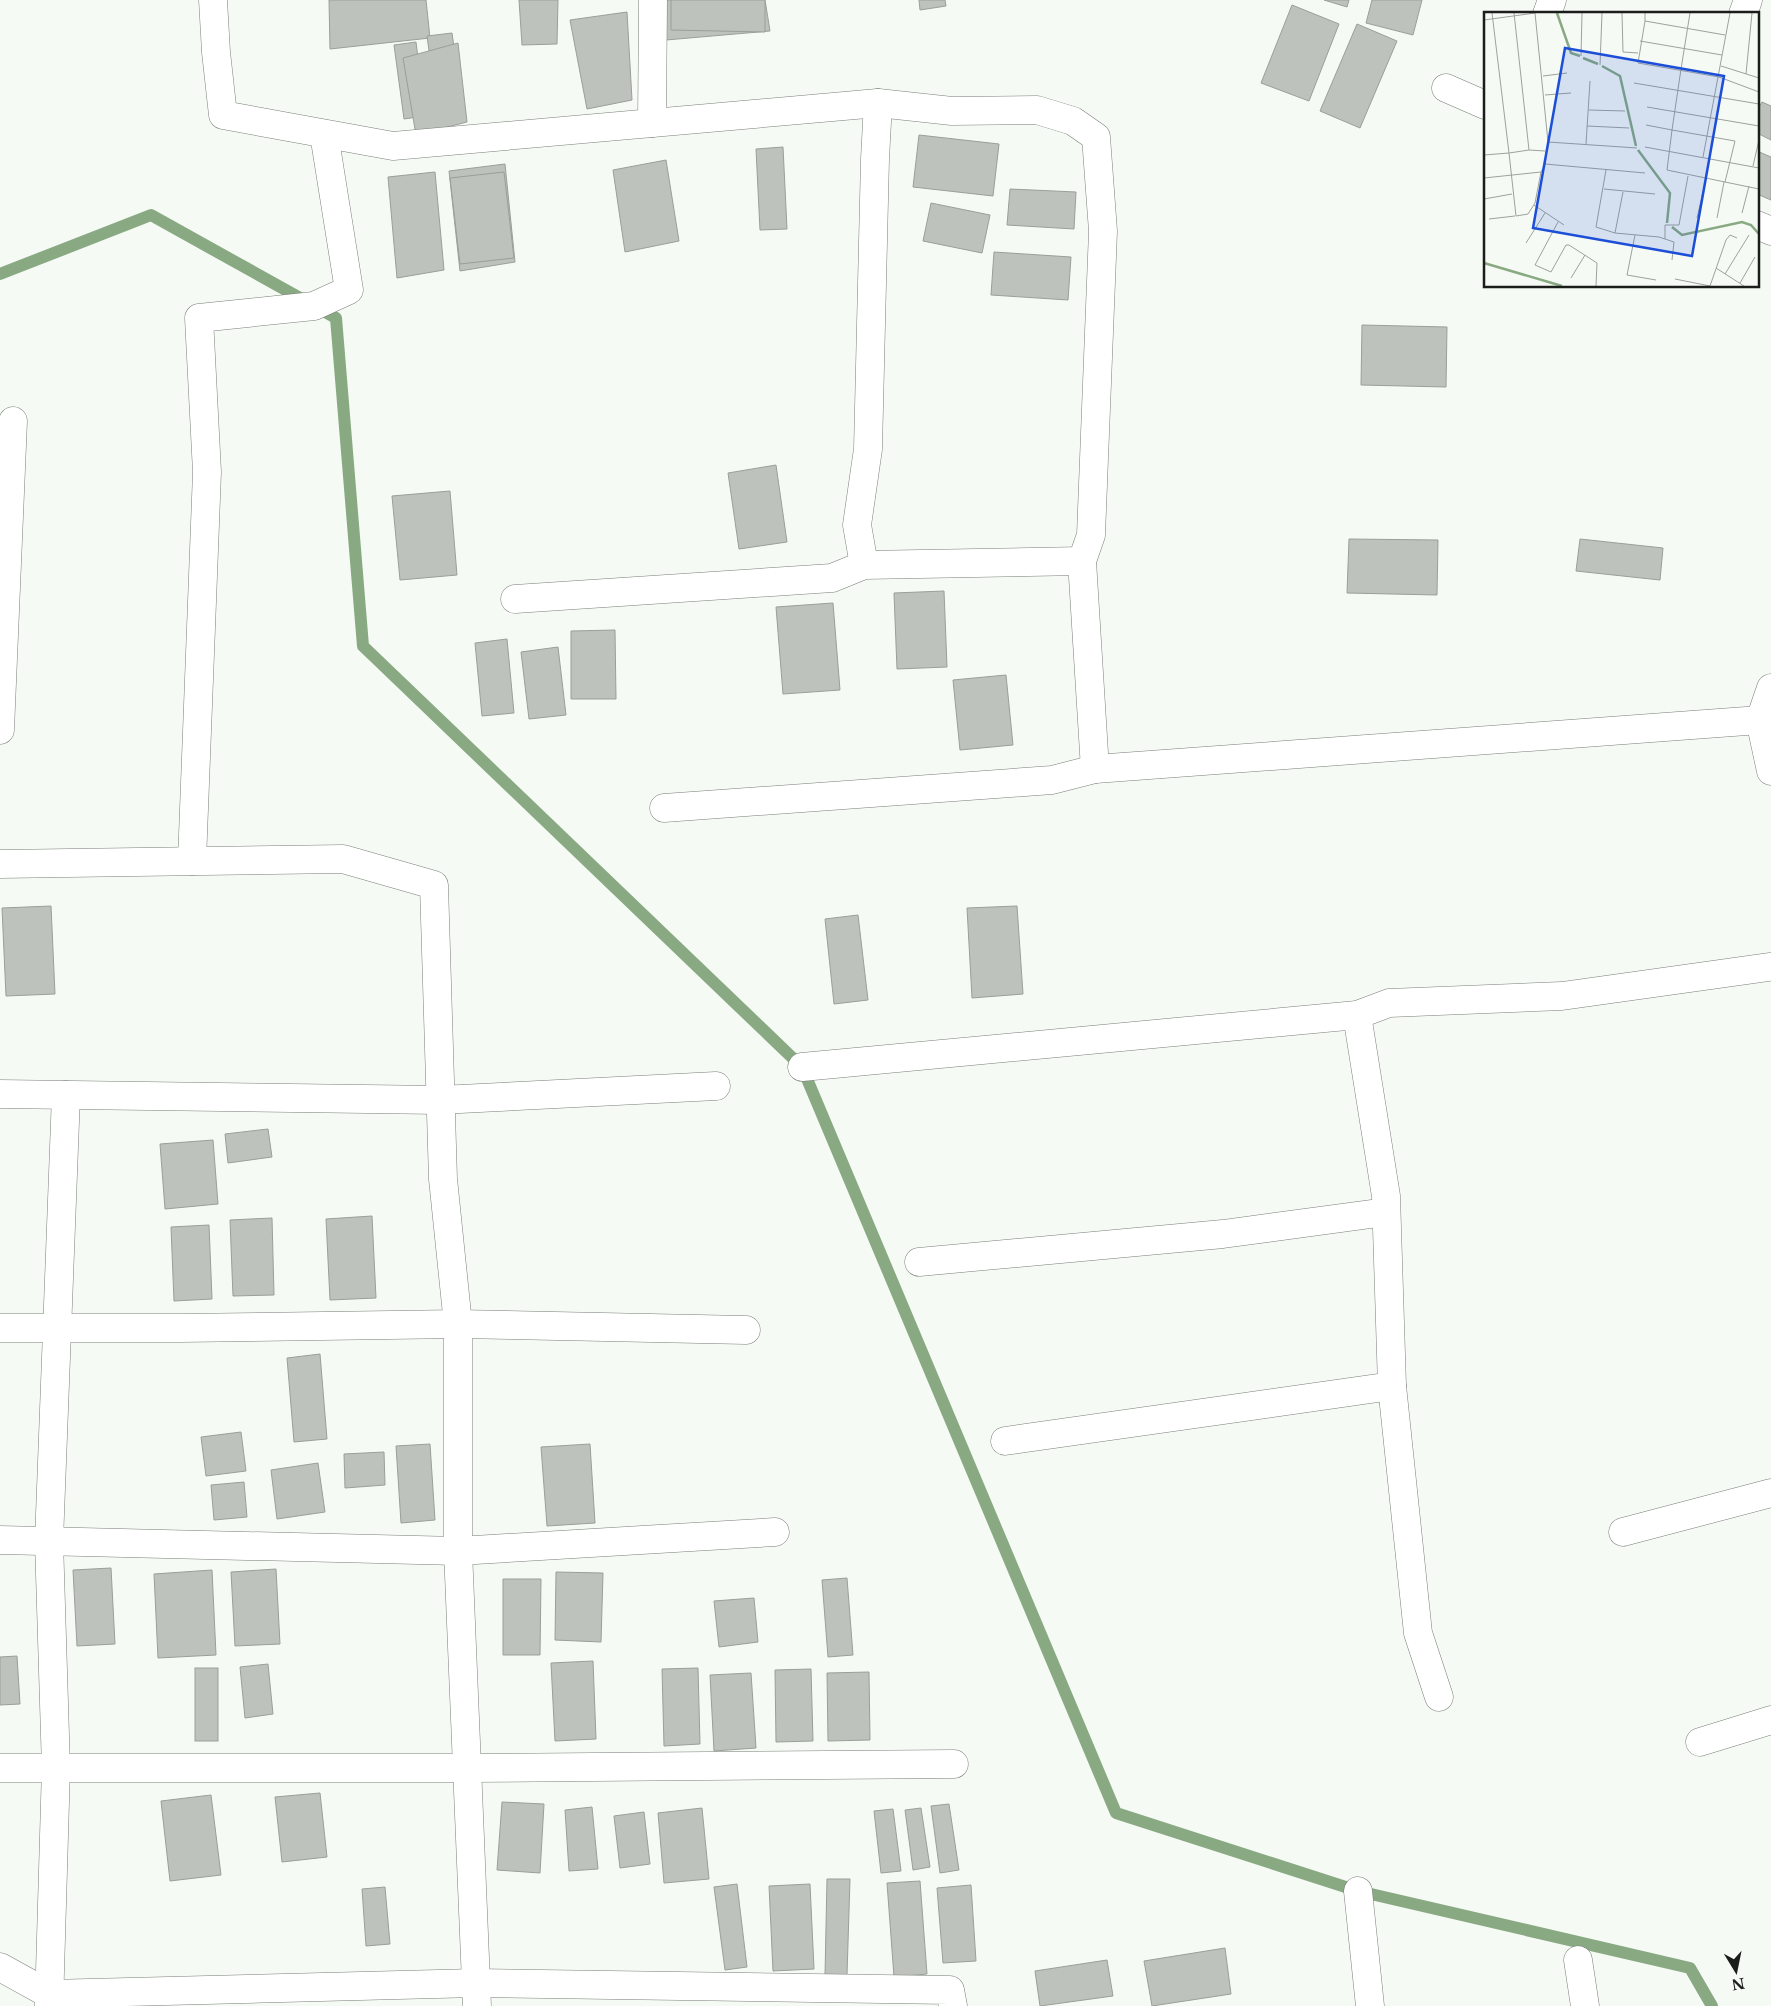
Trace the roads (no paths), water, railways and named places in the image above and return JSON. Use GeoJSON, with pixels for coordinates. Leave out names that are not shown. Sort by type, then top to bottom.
{"type":"FeatureCollection","features":[{"type":"Feature","properties":{"kind":"street"},"geometry":{"type":"LineString","coordinates":[[213,0],[216,52],[223,115],[393,146],[878,103],[952,111],[1037,110],[1073,120],[1096,137],[1103,231],[1091,536],[1082,561],[1095,769]]}},
{"type":"Feature","properties":{"kind":"street"},"geometry":{"type":"LineString","coordinates":[[652,123],[653,0]]}},
{"type":"Feature","properties":{"kind":"street"},"geometry":{"type":"LineString","coordinates":[[1548,12],[1552,0]]}},
{"type":"Feature","properties":{"kind":"street"},"geometry":{"type":"LineString","coordinates":[[1744,12],[1748,0]]}},
{"type":"Feature","properties":{"kind":"street"},"geometry":{"type":"LineString","coordinates":[[1446,88],[1484,105]]}},
{"type":"Feature","properties":{"kind":"street"},"geometry":{"type":"LineString","coordinates":[[864,565],[857,525],[868,449],[878,103]]}},
{"type":"Feature","properties":{"kind":"street"},"geometry":{"type":"LineString","coordinates":[[192,861],[207,472],[199,318],[314,306],[349,290],[324,134]]}},
{"type":"Feature","properties":{"kind":"street"},"geometry":{"type":"LineString","coordinates":[[1758,225],[1771,231]]}},
{"type":"Feature","properties":{"kind":"street"},"geometry":{"type":"LineString","coordinates":[[0,730],[14,421]]}},
{"type":"Feature","properties":{"kind":"street"},"geometry":{"type":"LineString","coordinates":[[514,599],[832,578],[864,565],[1082,561]]}},
{"type":"Feature","properties":{"kind":"street"},"geometry":{"type":"LineString","coordinates":[[1771,688],[1760,720],[1771,771]]}},
{"type":"Feature","properties":{"kind":"street"},"geometry":{"type":"LineString","coordinates":[[664,808],[1052,780],[1095,769],[1760,720]]}},
{"type":"Feature","properties":{"kind":"street"},"geometry":{"type":"LineString","coordinates":[[0,864],[343,859],[434,886],[443,1179],[458,1324],[458,1551],[477,1995]]}},
{"type":"Feature","properties":{"kind":"street"},"geometry":{"type":"LineString","coordinates":[[802,1067],[1357,1015],[1389,1003],[1562,996],[1770,966]]}},
{"type":"Feature","properties":{"kind":"street"},"geometry":{"type":"LineString","coordinates":[[1357,1015],[1386,1196],[1392,1386],[1418,1633],[1440,1697]]}},
{"type":"Feature","properties":{"kind":"street"},"geometry":{"type":"LineString","coordinates":[[0,1094],[440,1100],[716,1086]]}},
{"type":"Feature","properties":{"kind":"street"},"geometry":{"type":"LineString","coordinates":[[49,2000],[56,1768],[49,1541],[66,1095]]}},
{"type":"Feature","properties":{"kind":"street"},"geometry":{"type":"LineString","coordinates":[[919,1262],[1223,1234],[1386,1212]]}},
{"type":"Feature","properties":{"kind":"street"},"geometry":{"type":"LineString","coordinates":[[0,1328],[458,1324],[746,1330]]}},
{"type":"Feature","properties":{"kind":"street"},"geometry":{"type":"LineString","coordinates":[[1005,1441],[1392,1386]]}},
{"type":"Feature","properties":{"kind":"street"},"geometry":{"type":"LineString","coordinates":[[1623,1532],[1771,1493]]}},
{"type":"Feature","properties":{"kind":"street"},"geometry":{"type":"LineString","coordinates":[[0,1540],[458,1551],[775,1532]]}},
{"type":"Feature","properties":{"kind":"street"},"geometry":{"type":"LineString","coordinates":[[1700,1742],[1771,1720]]}},
{"type":"Feature","properties":{"kind":"street"},"geometry":{"type":"LineString","coordinates":[[0,1768],[467,1768],[954,1764]]}},
{"type":"Feature","properties":{"kind":"street"},"geometry":{"type":"LineString","coordinates":[[1358,1891],[1370,2006]]}},
{"type":"Feature","properties":{"kind":"street"},"geometry":{"type":"LineString","coordinates":[[1578,1960],[1586,2006]]}},
{"type":"Feature","properties":{"kind":"street"},"geometry":{"type":"LineString","coordinates":[[0,1967],[49,2000],[950,1990],[953,2006]]}},
{"type":"Feature","properties":{"kind":"waterway"},"geometry":{"type":"LineString","coordinates":[[0,274],[151,215],[336,318],[363,646],[802,1067],[1116,1813],[1358,1891],[1690,1968],[1712,2006]]}}]}
